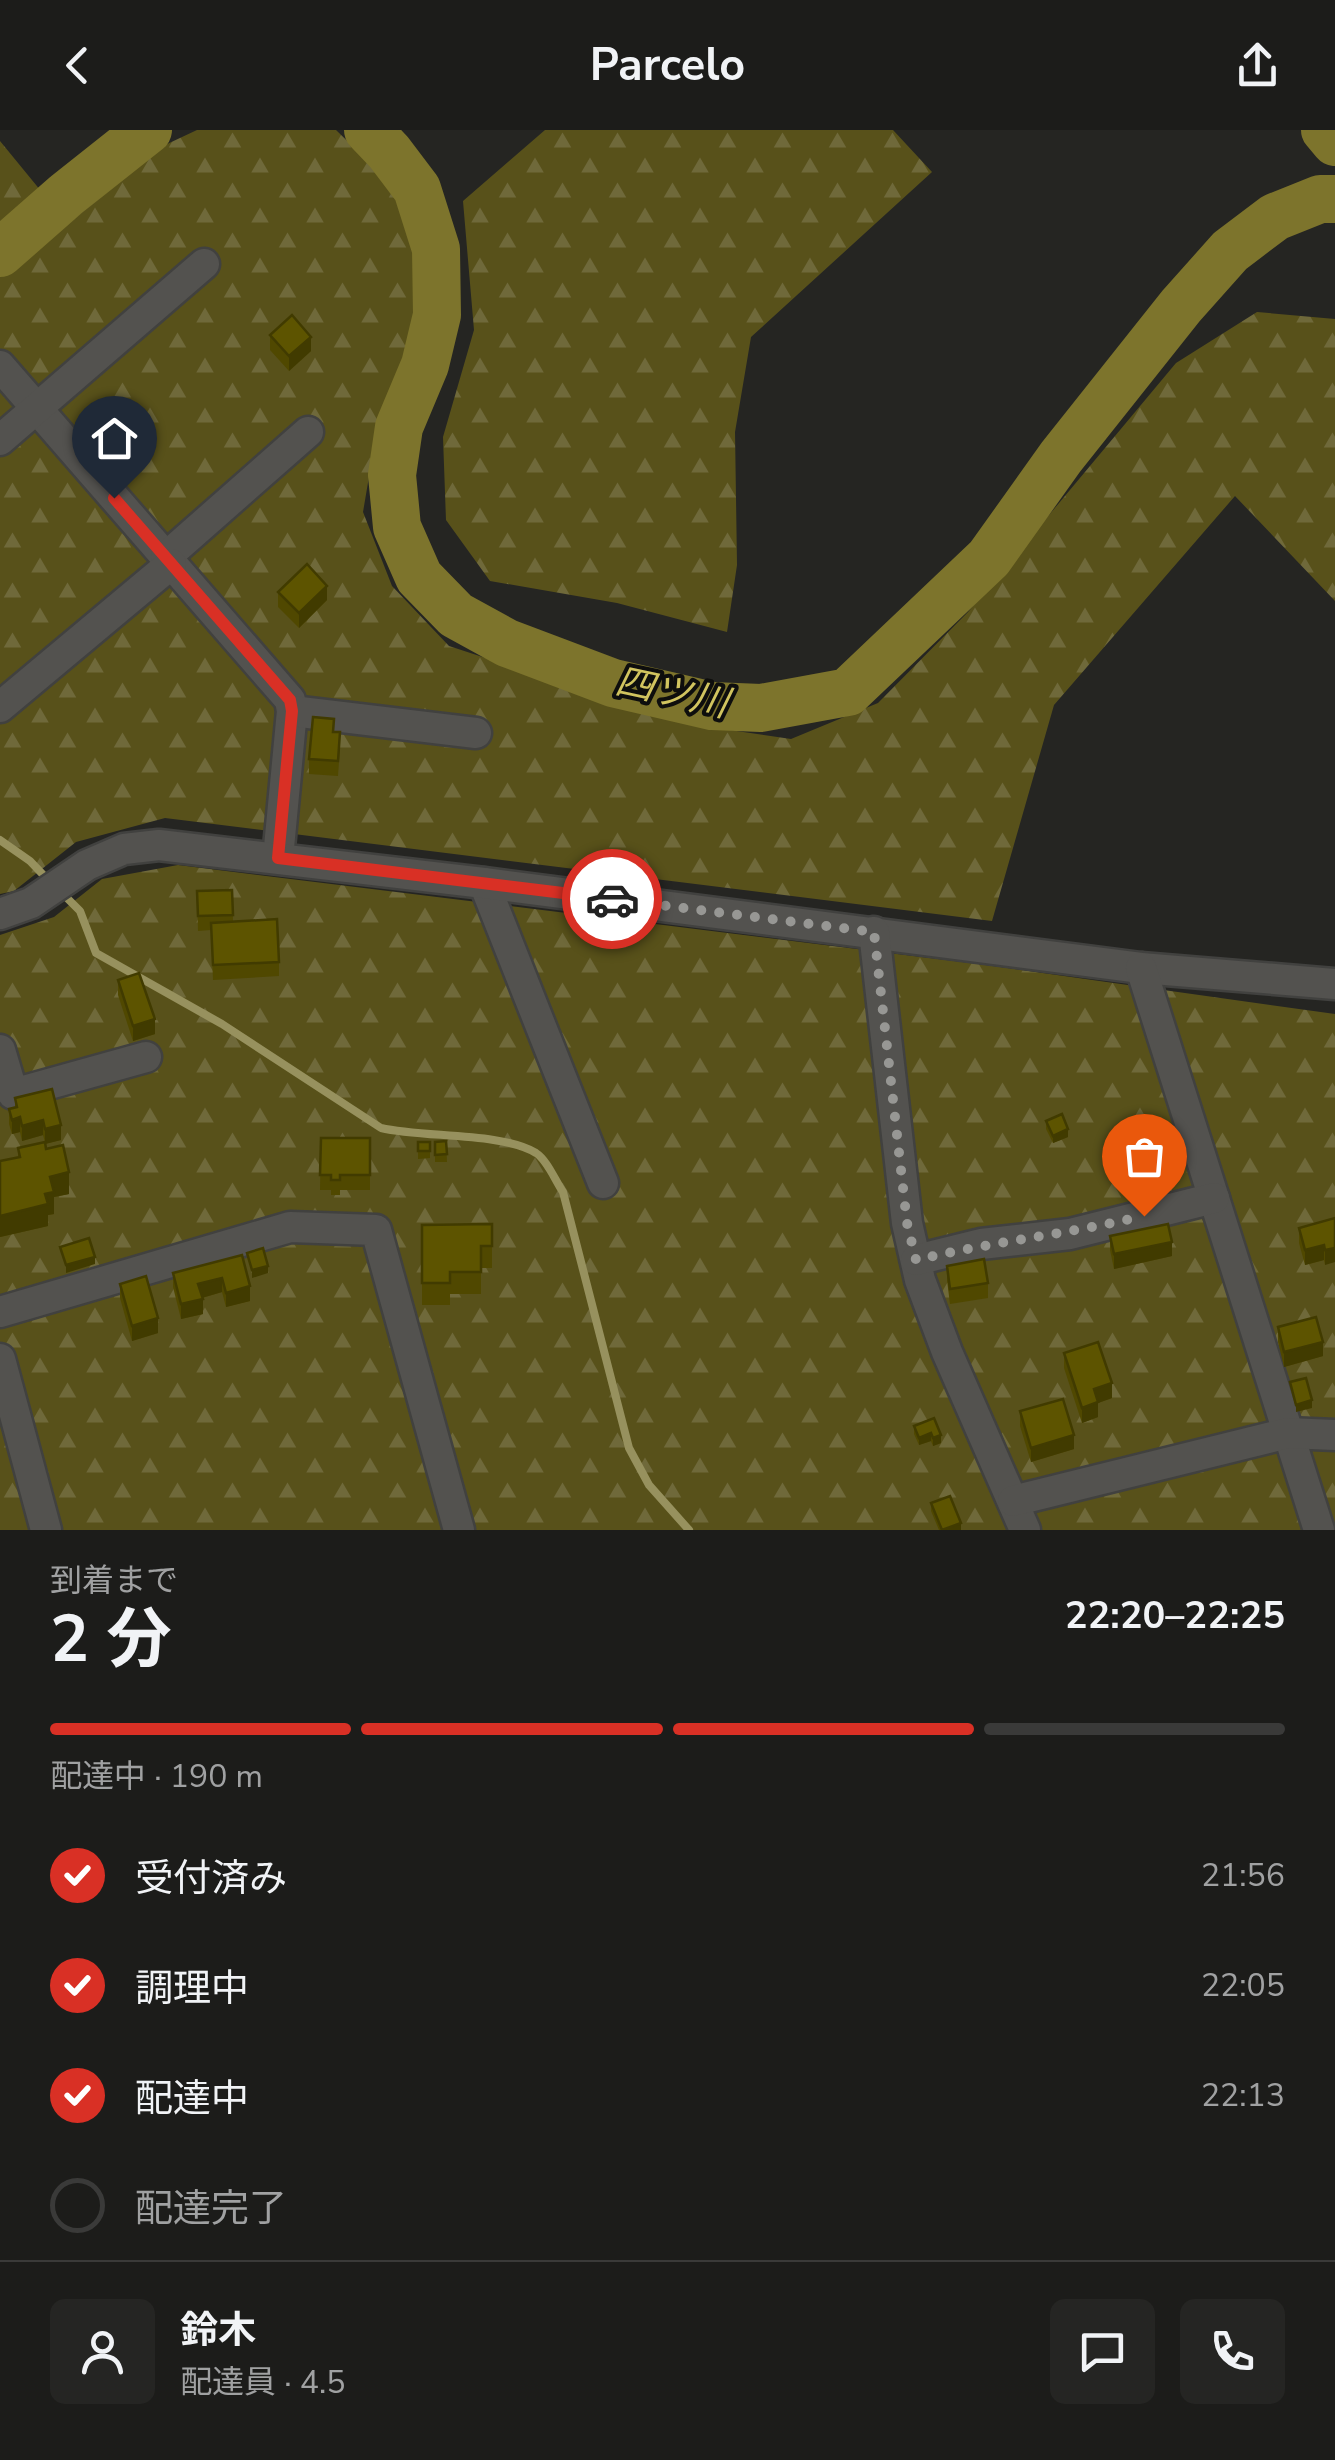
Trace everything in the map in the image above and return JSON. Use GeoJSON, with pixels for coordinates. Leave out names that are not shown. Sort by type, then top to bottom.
{"type":"FeatureCollection","features":[{"type":"Feature","properties":{"kind":"street"},"geometry":{"type":"LineString","coordinates":[[0,440],[204,264]]}},
{"type":"Feature","properties":{"kind":"street"},"geometry":{"type":"LineString","coordinates":[[0,366],[290,700],[278,858]]}},
{"type":"Feature","properties":{"kind":"street"},"geometry":{"type":"LineString","coordinates":[[0,707],[308,432]]}},
{"type":"Feature","properties":{"kind":"street"},"geometry":{"type":"LineString","coordinates":[[292,711],[476,733]]}},
{"type":"Feature","properties":{"kind":"street"},"geometry":{"type":"LineString","coordinates":[[0,914],[31,903],[87,865],[124,849],[159,845],[1141,968],[1335,984]]}},
{"type":"Feature","properties":{"kind":"street"},"geometry":{"type":"LineString","coordinates":[[484,883],[602,1183]]}},
{"type":"Feature","properties":{"kind":"street"},"geometry":{"type":"LineString","coordinates":[[874,932],[907,1223],[916,1260],[948,1352],[1026,1530]]}},
{"type":"Feature","properties":{"kind":"street"},"geometry":{"type":"LineString","coordinates":[[1141,968],[1319,1530]]}},
{"type":"Feature","properties":{"kind":"street"},"geometry":{"type":"LineString","coordinates":[[0,1050],[12,1094],[146,1057]]}},
{"type":"Feature","properties":{"kind":"street"},"geometry":{"type":"LineString","coordinates":[[916,1260],[981,1244],[1070,1234],[1214,1198]]}},
{"type":"Feature","properties":{"kind":"street"},"geometry":{"type":"LineString","coordinates":[[0,1312],[290,1227],[376,1230],[459,1530]]}},
{"type":"Feature","properties":{"kind":"street"},"geometry":{"type":"LineString","coordinates":[[0,1359],[46,1530]]}},
{"type":"Feature","properties":{"kind":"street"},"geometry":{"type":"LineString","coordinates":[[1013,1501],[1288,1433],[1335,1435]]}},
{"type":"Feature","properties":{"kind":"green space"},"geometry":{"type":"Polygon","coordinates":[[[197,130],[336,130],[379,172],[403,205],[418,244],[420,333],[379,418],[363,512],[392,586],[449,646],[688,724],[791,739],[878,703],[968,612],[1176,363],[1257,312],[1335,319],[1335,601],[1235,496],[1054,705],[992,921],[165,818],[76,842],[14,891],[0,894],[0,141],[68,224],[165,145],[197,130]]]}},
{"type":"Feature","properties":{"kind":"green space"},"geometry":{"type":"Polygon","coordinates":[[[545,130],[893,130],[932,172],[751,337],[735,432],[737,565],[727,632],[617,603],[490,581],[446,520],[443,437],[474,330],[463,201],[545,130]]]}},
{"type":"Feature","properties":{"kind":"green space"},"geometry":{"type":"Polygon","coordinates":[[[178,865],[978,964],[1335,1014],[1335,1530],[0,1530],[0,935],[54,917],[102,879],[178,865]]]}},
{"type":"Feature","properties":{"kind":"building"},"geometry":{"type":"Polygon","coordinates":[[[292,315],[311,337],[289,356],[270,335],[292,315]]]}},
{"type":"Feature","properties":{"kind":"building"},"geometry":{"type":"Polygon","coordinates":[[[307,564],[327,586],[299,613],[278,592],[307,564]]]}},
{"type":"Feature","properties":{"kind":"building"},"geometry":{"type":"Polygon","coordinates":[[[313,717],[334,719],[333,732],[340,732],[338,761],[309,759],[313,717]]]}},
{"type":"Feature","properties":{"kind":"building"},"geometry":{"type":"Polygon","coordinates":[[[232,890],[233,915],[198,916],[197,891],[232,890]]]}},
{"type":"Feature","properties":{"kind":"building"},"geometry":{"type":"Polygon","coordinates":[[[277,919],[279,962],[213,965],[211,923],[277,919]]]}},
{"type":"Feature","properties":{"kind":"building"},"geometry":{"type":"Polygon","coordinates":[[[139,973],[155,1019],[133,1026],[118,980],[139,973]]]}},
{"type":"Feature","properties":{"kind":"building"},"geometry":{"type":"Polygon","coordinates":[[[52,1089],[61,1125],[45,1129],[43,1120],[22,1126],[20,1117],[12,1120],[9,1109],[17,1107],[15,1098],[52,1089]]]}},
{"type":"Feature","properties":{"kind":"building"},"geometry":{"type":"Polygon","coordinates":[[[1062,1114],[1068,1129],[1053,1136],[1046,1121],[1062,1114]]]}},
{"type":"Feature","properties":{"kind":"building"},"geometry":{"type":"Polygon","coordinates":[[[321,1138],[370,1138],[370,1175],[340,1175],[340,1180],[331,1180],[331,1175],[320,1175],[321,1138]]]}},
{"type":"Feature","properties":{"kind":"building"},"geometry":{"type":"Polygon","coordinates":[[[446,1141],[447,1154],[435,1155],[435,1142],[446,1141]]]}},
{"type":"Feature","properties":{"kind":"building"},"geometry":{"type":"Polygon","coordinates":[[[45,1142],[46,1149],[63,1145],[69,1172],[50,1177],[54,1192],[45,1194],[48,1204],[0,1216],[0,1161],[20,1157],[18,1148],[45,1142]]]}},
{"type":"Feature","properties":{"kind":"building"},"geometry":{"type":"Polygon","coordinates":[[[418,1142],[430,1142],[430,1151],[418,1151],[418,1142]]]}},
{"type":"Feature","properties":{"kind":"building"},"geometry":{"type":"Polygon","coordinates":[[[1335,1218],[1335,1248],[1325,1250],[1324,1245],[1305,1250],[1299,1228],[1335,1218]]]}},
{"type":"Feature","properties":{"kind":"building"},"geometry":{"type":"Polygon","coordinates":[[[492,1224],[492,1246],[481,1246],[481,1272],[450,1272],[450,1283],[422,1283],[422,1225],[492,1224]]]}},
{"type":"Feature","properties":{"kind":"building"},"geometry":{"type":"Polygon","coordinates":[[[1168,1224],[1172,1242],[1114,1254],[1110,1236],[1168,1224]]]}},
{"type":"Feature","properties":{"kind":"building"},"geometry":{"type":"Polygon","coordinates":[[[89,1238],[95,1257],[66,1265],[60,1247],[89,1238]]]}},
{"type":"Feature","properties":{"kind":"building"},"geometry":{"type":"Polygon","coordinates":[[[263,1248],[268,1266],[252,1270],[247,1253],[263,1248]]]}},
{"type":"Feature","properties":{"kind":"building"},"geometry":{"type":"Polygon","coordinates":[[[242,1255],[250,1286],[226,1293],[222,1278],[198,1284],[203,1299],[181,1304],[173,1273],[242,1255]]]}},
{"type":"Feature","properties":{"kind":"building"},"geometry":{"type":"Polygon","coordinates":[[[984,1259],[988,1283],[950,1289],[947,1266],[984,1259]]]}},
{"type":"Feature","properties":{"kind":"building"},"geometry":{"type":"Polygon","coordinates":[[[146,1276],[158,1318],[132,1326],[120,1284],[146,1276]]]}},
{"type":"Feature","properties":{"kind":"building"},"geometry":{"type":"Polygon","coordinates":[[[1316,1317],[1323,1342],[1284,1352],[1278,1327],[1316,1317]]]}},
{"type":"Feature","properties":{"kind":"building"},"geometry":{"type":"Polygon","coordinates":[[[1098,1342],[1112,1383],[1094,1389],[1098,1402],[1082,1408],[1064,1353],[1098,1342]]]}},
{"type":"Feature","properties":{"kind":"building"},"geometry":{"type":"Polygon","coordinates":[[[1306,1378],[1312,1400],[1296,1405],[1290,1382],[1306,1378]]]}},
{"type":"Feature","properties":{"kind":"building"},"geometry":{"type":"Polygon","coordinates":[[[1063,1399],[1074,1435],[1031,1448],[1020,1411],[1063,1399]]]}},
{"type":"Feature","properties":{"kind":"building"},"geometry":{"type":"Polygon","coordinates":[[[934,1418],[941,1435],[933,1438],[931,1433],[919,1438],[914,1426],[934,1418]]]}},
{"type":"Feature","properties":{"kind":"building"},"geometry":{"type":"Polygon","coordinates":[[[950,1496],[961,1523],[942,1530],[931,1503],[950,1496]]]}},
{"type":"Feature","properties":{"kind":"waterway","name":"四ツ川"},"geometry":{"type":"LineString","coordinates":[[0,253],[148,130]]}},
{"type":"Feature","properties":{"kind":"waterway","name":"四ツ川"},"geometry":{"type":"LineString","coordinates":[[368,130],[417,189],[436,249],[437,315],[425,365],[399,427],[392,475],[397,527],[419,577],[456,615],[507,643],[613,683],[712,706],[761,708],[848,692],[989,558],[1061,457],[1230,251],[1275,217],[1320,199],[1335,199]]}},
{"type":"Feature","properties":{"kind":"waterway"},"geometry":{"type":"LineString","coordinates":[[1325,130],[1335,142]]}},
{"type":"Feature","properties":{"kind":"waterway"},"geometry":{"type":"LineString","coordinates":[[0,840],[30,861],[50,882]]}},
{"type":"Feature","properties":{"kind":"waterway"},"geometry":{"type":"LineString","coordinates":[[60,891],[80,911],[96,953],[222,1024],[381,1128],[483,1138],[521,1146],[540,1156],[563,1192],[629,1448],[649,1485],[689,1530]]}},
{"type":"Feature","properties":{"kind":"way so far"},"geometry":{"type":"LineString","coordinates":[[612,899],[874,932],[907,1223],[916,1260],[981,1244],[1070,1234],[1144,1216]]}},
{"type":"Feature","properties":{"kind":"route"},"geometry":{"type":"LineString","coordinates":[[114,498],[290,700],[278,858],[612,899]]}}]}
